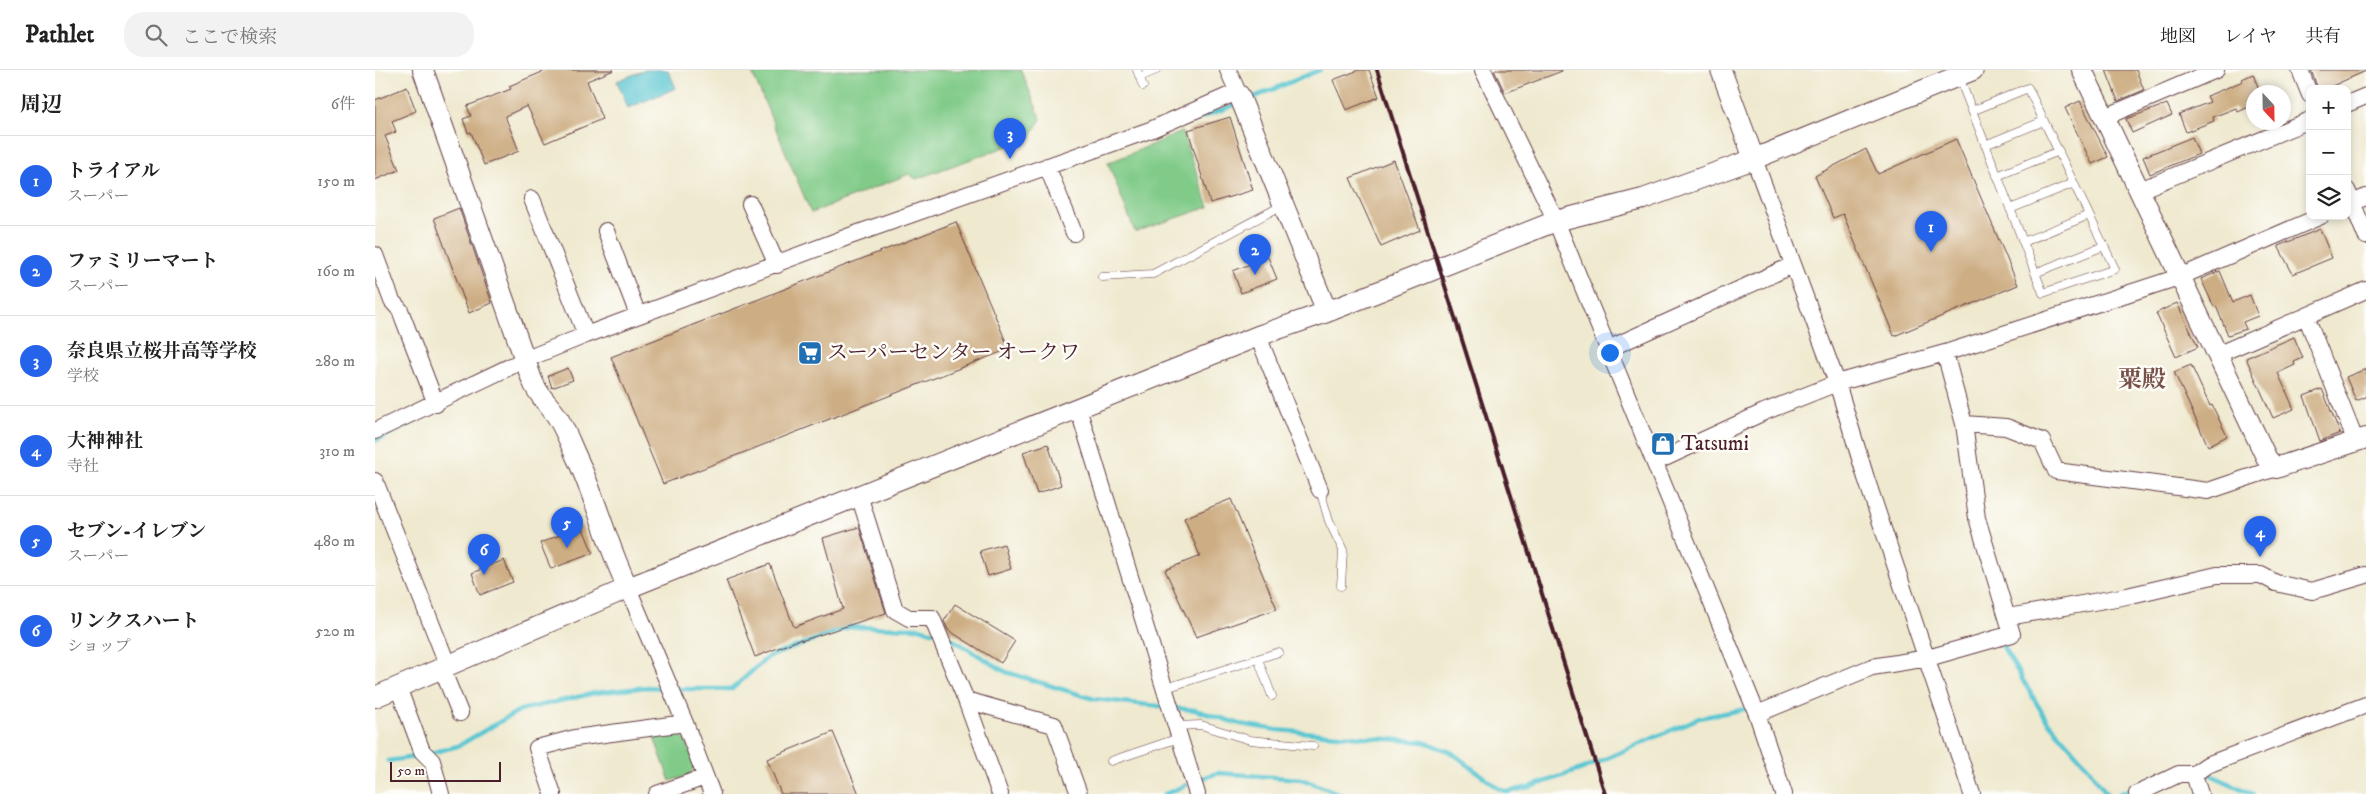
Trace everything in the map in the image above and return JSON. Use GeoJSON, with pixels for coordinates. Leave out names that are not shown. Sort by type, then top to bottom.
{"type":"FeatureCollection","features":[{"type":"Feature","properties":{"kind":"street"},"geometry":{"type":"LineString","coordinates":[[423,70],[537,394],[554,412],[577,458],[592,494],[607,541],[685,723],[711,794]]}},
{"type":"Feature","properties":{"kind":"street"},"geometry":{"type":"LineString","coordinates":[[1228,70],[1327,312]]}},
{"type":"Feature","properties":{"kind":"street"},"geometry":{"type":"LineString","coordinates":[[1483,70],[1556,220],[1757,714],[1784,794]]}},
{"type":"Feature","properties":{"kind":"street"},"geometry":{"type":"LineString","coordinates":[[1721,70],[1837,383],[1866,478],[1928,658],[1972,794]]}},
{"type":"Feature","properties":{"kind":"street"},"geometry":{"type":"LineString","coordinates":[[2083,70],[2219,354],[2267,459],[2277,468]]}},
{"type":"Feature","properties":{"kind":"street"},"geometry":{"type":"LineString","coordinates":[[2105,117],[2216,70]]}},
{"type":"Feature","properties":{"kind":"street"},"geometry":{"type":"LineString","coordinates":[[2300,70],[2306,85]]}},
{"type":"Feature","properties":{"kind":"street"},"geometry":{"type":"LineString","coordinates":[[375,697],[627,588],[1258,336],[1327,312],[1556,220],[1643,199],[1754,159],[1966,73]]}},
{"type":"Feature","properties":{"kind":"street"},"geometry":{"type":"LineString","coordinates":[[2351,102],[2366,96]]}},
{"type":"Feature","properties":{"kind":"street"},"geometry":{"type":"LineString","coordinates":[[375,432],[524,360],[586,335],[777,265],[1049,172],[1150,130],[1240,99]]}},
{"type":"Feature","properties":{"kind":"street"},"geometry":{"type":"LineString","coordinates":[[2140,190],[2306,122]]}},
{"type":"Feature","properties":{"kind":"street"},"geometry":{"type":"LineString","coordinates":[[1049,172],[1074,233]]}},
{"type":"Feature","properties":{"kind":"street"},"geometry":{"type":"LineString","coordinates":[[2353,198],[2366,236]]}},
{"type":"Feature","properties":{"kind":"street"},"geometry":{"type":"LineString","coordinates":[[532,199],[586,335]]}},
{"type":"Feature","properties":{"kind":"street"},"geometry":{"type":"LineString","coordinates":[[750,204],[777,265]]}},
{"type":"Feature","properties":{"kind":"street"},"geometry":{"type":"LineString","coordinates":[[1656,462],[1764,412],[1837,383],[1945,353],[2182,276],[2312,220]]}},
{"type":"Feature","properties":{"kind":"street"},"geometry":{"type":"LineString","coordinates":[[606,231],[638,315]]}},
{"type":"Feature","properties":{"kind":"street"},"geometry":{"type":"LineString","coordinates":[[375,255],[393,301],[401,310],[435,404]]}},
{"type":"Feature","properties":{"kind":"street"},"geometry":{"type":"LineString","coordinates":[[1608,349],[1793,265]]}},
{"type":"Feature","properties":{"kind":"street"},"geometry":{"type":"LineString","coordinates":[[2219,354],[2366,290]]}},
{"type":"Feature","properties":{"kind":"street"},"geometry":{"type":"LineString","coordinates":[[1964,424],[2006,427],[2042,441],[2055,471],[2208,491],[2361,440],[2306,316]]}},
{"type":"Feature","properties":{"kind":"street"},"geometry":{"type":"LineString","coordinates":[[1258,336],[1319,490]]}},
{"type":"Feature","properties":{"kind":"street"},"geometry":{"type":"LineString","coordinates":[[1757,714],[1872,668],[1928,658],[2011,634],[2008,617],[1977,518],[1964,424],[1945,353]]}},
{"type":"Feature","properties":{"kind":"street"},"geometry":{"type":"LineString","coordinates":[[1078,408],[1166,688],[1194,786]]}},
{"type":"Feature","properties":{"kind":"street"},"geometry":{"type":"LineString","coordinates":[[375,481],[460,713]]}},
{"type":"Feature","properties":{"kind":"street"},"geometry":{"type":"LineString","coordinates":[[859,495],[895,610],[909,618],[931,618],[966,700],[999,794]]}},
{"type":"Feature","properties":{"kind":"street"},"geometry":{"type":"LineString","coordinates":[[2008,617],[2127,596],[2217,575],[2261,575],[2275,583],[2312,591],[2366,575]]}},
{"type":"Feature","properties":{"kind":"street"},"geometry":{"type":"LineString","coordinates":[[398,687],[441,794]]}},
{"type":"Feature","properties":{"kind":"street"},"geometry":{"type":"LineString","coordinates":[[966,700],[1054,724],[1079,794]]}},
{"type":"Feature","properties":{"kind":"street"},"geometry":{"type":"LineString","coordinates":[[2137,794],[2179,774],[2200,769],[2366,705]]}},
{"type":"Feature","properties":{"kind":"street"},"geometry":{"type":"LineString","coordinates":[[553,794],[537,748],[575,738],[685,723]]}},
{"type":"Feature","properties":{"kind":"street"},"geometry":{"type":"LineString","coordinates":[[2200,769],[2200,794]]}},
{"type":"Feature","properties":{"kind":"street"},"geometry":{"type":"LineString","coordinates":[[657,794],[705,777]]}},
{"type":"Feature","properties":{"kind":"lane"},"geometry":{"type":"LineString","coordinates":[[1143,86],[1138,73],[1156,70]]}},
{"type":"Feature","properties":{"kind":"lane"},"geometry":{"type":"LineString","coordinates":[[1966,73],[1972,111],[2043,293],[2115,269],[2028,88],[1972,111]]}},
{"type":"Feature","properties":{"kind":"lane"},"geometry":{"type":"LineString","coordinates":[[1985,144],[2044,121]]}},
{"type":"Feature","properties":{"kind":"lane"},"geometry":{"type":"LineString","coordinates":[[1997,176],[2059,151]]}},
{"type":"Feature","properties":{"kind":"lane"},"geometry":{"type":"LineString","coordinates":[[2010,209],[2074,183]]}},
{"type":"Feature","properties":{"kind":"lane"},"geometry":{"type":"LineString","coordinates":[[1102,277],[1153,274],[1283,205]]}},
{"type":"Feature","properties":{"kind":"lane"},"geometry":{"type":"LineString","coordinates":[[2023,242],[2089,215]]}},
{"type":"Feature","properties":{"kind":"lane"},"geometry":{"type":"LineString","coordinates":[[2035,273],[2104,246]]}},
{"type":"Feature","properties":{"kind":"lane"},"geometry":{"type":"LineString","coordinates":[[1319,490],[1329,521],[1343,550],[1341,586]]}},
{"type":"Feature","properties":{"kind":"lane"},"geometry":{"type":"LineString","coordinates":[[1166,688],[1279,652]]}},
{"type":"Feature","properties":{"kind":"lane"},"geometry":{"type":"LineString","coordinates":[[1258,659],[1273,696]]}},
{"type":"Feature","properties":{"kind":"lane"},"geometry":{"type":"LineString","coordinates":[[1111,760],[1175,720],[1201,725],[1250,740],[1313,746]]}},
{"type":"Feature","properties":{"kind":"green space"},"geometry":{"type":"Polygon","coordinates":[[[751,70],[1021,70],[1041,119],[1030,138],[916,179],[909,174],[811,213],[751,70]]]}},
{"type":"Feature","properties":{"kind":"green space"},"geometry":{"type":"Polygon","coordinates":[[[1182,132],[1209,207],[1135,232],[1108,163],[1182,132]]]}},
{"type":"Feature","properties":{"kind":"green space"},"geometry":{"type":"Polygon","coordinates":[[[676,733],[685,739],[695,766],[688,776],[670,781],[653,735],[676,733]]]}},
{"type":"Feature","properties":{"kind":"water"},"geometry":{"type":"Polygon","coordinates":[[[645,70],[668,70],[676,88],[628,108],[617,81],[645,70]]]}},
{"type":"Feature","properties":{"kind":"building"},"geometry":{"type":"Polygon","coordinates":[[[547,70],[614,70],[587,81],[602,119],[545,143],[527,106],[505,116],[519,151],[484,165],[471,132],[468,133],[463,119],[471,116],[467,106],[511,89],[509,86],[547,70]]]}},
{"type":"Feature","properties":{"kind":"building"},"geometry":{"type":"Polygon","coordinates":[[[1359,70],[1369,70],[1379,97],[1346,110],[1333,80],[1359,70]]]}},
{"type":"Feature","properties":{"kind":"building"},"geometry":{"type":"Polygon","coordinates":[[[1494,70],[1562,70],[1562,71],[1505,93],[1494,70]]]}},
{"type":"Feature","properties":{"kind":"building"},"geometry":{"type":"Polygon","coordinates":[[[2106,70],[2136,70],[2144,90],[2118,101],[2106,70]]]}},
{"type":"Feature","properties":{"kind":"building"},"geometry":{"type":"Polygon","coordinates":[[[2311,70],[2366,70],[2334,85],[2317,85],[2311,70]]]}},
{"type":"Feature","properties":{"kind":"building"},"geometry":{"type":"Polygon","coordinates":[[[2253,74],[2257,85],[2246,85],[2246,108],[2238,112],[2236,108],[2213,117],[2214,121],[2186,132],[2179,114],[2210,102],[2207,96],[2243,81],[2242,79],[2253,74]]]}},
{"type":"Feature","properties":{"kind":"building"},"geometry":{"type":"Polygon","coordinates":[[[407,87],[416,111],[392,121],[396,132],[385,136],[399,170],[375,180],[375,100],[407,87]]]}},
{"type":"Feature","properties":{"kind":"building"},"geometry":{"type":"Polygon","coordinates":[[[2080,101],[2108,157],[2092,164],[2065,108],[2080,101]]]}},
{"type":"Feature","properties":{"kind":"building"},"geometry":{"type":"Polygon","coordinates":[[[2167,104],[2172,115],[2132,133],[2126,119],[2167,104]]]}},
{"type":"Feature","properties":{"kind":"building"},"geometry":{"type":"Polygon","coordinates":[[[1230,117],[1253,190],[1210,203],[1188,130],[1230,117]]]}},
{"type":"Feature","properties":{"kind":"building"},"geometry":{"type":"Polygon","coordinates":[[[2192,137],[2199,154],[2150,174],[2143,157],[2192,137]]]}},
{"type":"Feature","properties":{"kind":"building"},"geometry":{"type":"Polygon","coordinates":[[[1956,139],[2018,285],[1894,336],[1843,214],[1833,218],[1815,176],[1866,149],[1878,174],[1956,139]]]}},
{"type":"Feature","properties":{"kind":"building"},"geometry":{"type":"Polygon","coordinates":[[[1394,160],[1420,230],[1381,247],[1350,178],[1394,160]]]}},
{"type":"Feature","properties":{"kind":"building"},"geometry":{"type":"Polygon","coordinates":[[[459,208],[492,303],[469,313],[434,218],[459,208]]]}},
{"type":"Feature","properties":{"kind":"building","name":"スーパーセンター オークワ"},"geometry":{"type":"Polygon","coordinates":[[[956,222],[1009,349],[663,484],[611,357],[956,222]]]}},
{"type":"Feature","properties":{"kind":"building"},"geometry":{"type":"Polygon","coordinates":[[[2320,229],[2332,258],[2293,274],[2278,246],[2320,229]]]}},
{"type":"Feature","properties":{"kind":"building"},"geometry":{"type":"Polygon","coordinates":[[[1268,257],[1277,279],[1241,293],[1233,271],[1268,257]]]}},
{"type":"Feature","properties":{"kind":"building"},"geometry":{"type":"Polygon","coordinates":[[[2220,271],[2233,302],[2250,295],[2258,316],[2243,322],[2246,329],[2228,335],[2216,306],[2214,307],[2201,279],[2220,271]]]}},
{"type":"Feature","properties":{"kind":"building"},"geometry":{"type":"Polygon","coordinates":[[[2177,303],[2198,347],[2176,357],[2156,313],[2177,303]]]}},
{"type":"Feature","properties":{"kind":"building"},"geometry":{"type":"Polygon","coordinates":[[[2294,337],[2303,358],[2294,362],[2295,365],[2278,373],[2294,409],[2273,418],[2246,358],[2294,337]]]}},
{"type":"Feature","properties":{"kind":"building"},"geometry":{"type":"Polygon","coordinates":[[[2191,365],[2210,406],[2212,405],[2227,436],[2208,446],[2174,372],[2191,365]]]}},
{"type":"Feature","properties":{"kind":"building"},"geometry":{"type":"Polygon","coordinates":[[[568,368],[573,380],[552,388],[548,376],[568,368]]]}},
{"type":"Feature","properties":{"kind":"building"},"geometry":{"type":"Polygon","coordinates":[[[2366,369],[2366,397],[2356,401],[2346,377],[2366,369]]]}},
{"type":"Feature","properties":{"kind":"building"},"geometry":{"type":"Polygon","coordinates":[[[2322,389],[2340,433],[2320,441],[2304,396],[2322,389]]]}},
{"type":"Feature","properties":{"kind":"building"},"geometry":{"type":"Polygon","coordinates":[[[1048,444],[1061,485],[1037,494],[1023,452],[1048,444]]]}},
{"type":"Feature","properties":{"kind":"building"},"geometry":{"type":"Polygon","coordinates":[[[1231,499],[1277,609],[1196,637],[1165,570],[1200,556],[1184,518],[1231,499]]]}},
{"type":"Feature","properties":{"kind":"building"},"geometry":{"type":"Polygon","coordinates":[[[582,526],[593,553],[551,569],[540,543],[582,526]]]}},
{"type":"Feature","properties":{"kind":"building"},"geometry":{"type":"Polygon","coordinates":[[[859,527],[886,613],[801,641],[801,639],[755,657],[726,580],[770,564],[794,627],[843,609],[823,538],[859,527]]]}},
{"type":"Feature","properties":{"kind":"building"},"geometry":{"type":"Polygon","coordinates":[[[1004,544],[1011,569],[988,576],[980,551],[1004,544]]]}},
{"type":"Feature","properties":{"kind":"building"},"geometry":{"type":"Polygon","coordinates":[[[504,560],[513,582],[480,595],[472,573],[504,560]]]}},
{"type":"Feature","properties":{"kind":"building"},"geometry":{"type":"Polygon","coordinates":[[[955,604],[1015,641],[1001,663],[948,630],[944,621],[955,604]]]}},
{"type":"Feature","properties":{"kind":"building"},"geometry":{"type":"Polygon","coordinates":[[[833,732],[859,794],[781,794],[767,759],[833,732]]]}},
{"type":"Feature","properties":{"kind":"waterway"},"geometry":{"type":"LineString","coordinates":[[1247,100],[1320,70]]}},
{"type":"Feature","properties":{"kind":"waterway"},"geometry":{"type":"LineString","coordinates":[[1182,125],[1237,104]]}},
{"type":"Feature","properties":{"kind":"waterway"},"geometry":{"type":"LineString","coordinates":[[375,441],[417,420]]}},
{"type":"Feature","properties":{"kind":"waterway"},"geometry":{"type":"LineString","coordinates":[[675,689],[732,689],[768,657],[849,627],[920,628],[932,632]]}},
{"type":"Feature","properties":{"kind":"waterway"},"geometry":{"type":"LineString","coordinates":[[945,635],[1006,672],[1094,699],[1167,707]]}},
{"type":"Feature","properties":{"kind":"waterway"},"geometry":{"type":"LineString","coordinates":[[1999,640],[2046,719],[2087,766],[2107,794]]}},
{"type":"Feature","properties":{"kind":"waterway"},"geometry":{"type":"LineString","coordinates":[[1909,653],[1953,643]]}},
{"type":"Feature","properties":{"kind":"waterway"},"geometry":{"type":"LineString","coordinates":[[431,753],[458,746],[520,710],[595,693],[647,687],[665,688]]}},
{"type":"Feature","properties":{"kind":"waterway"},"geometry":{"type":"LineString","coordinates":[[1175,708],[1195,710],[1240,724],[1277,730],[1424,742],[1451,752],[1498,788],[1507,792],[1530,787],[1582,769],[1699,718],[1751,708]]}},
{"type":"Feature","properties":{"kind":"waterway"},"geometry":{"type":"LineString","coordinates":[[388,761],[421,756]]}},
{"type":"Feature","properties":{"kind":"waterway"},"geometry":{"type":"LineString","coordinates":[[2204,772],[2253,794]]}},
{"type":"Feature","properties":{"kind":"waterway"},"geometry":{"type":"LineString","coordinates":[[1203,778],[1218,773],[1301,779],[1341,794]]}},
{"type":"Feature","properties":{"kind":"waterway"},"geometry":{"type":"LineString","coordinates":[[1165,794],[1186,785]]}},
{"type":"Feature","properties":{"kind":"waterway"},"geometry":{"type":"LineString","coordinates":[[2119,794],[2136,786]]}},
{"type":"Feature","properties":{"kind":"railway"},"geometry":{"type":"LineString","coordinates":[[1377,70],[1605,794]]}},
{"type":"Feature","properties":{"kind":"place","name":"奈良県立桜井高等学校"},"geometry":{"type":"Point","coordinates":[1010,159]}},
{"type":"Feature","properties":{"kind":"place","name":"トライアル"},"geometry":{"type":"Point","coordinates":[1931,252]}},
{"type":"Feature","properties":{"kind":"place","name":"ファミリーマート"},"geometry":{"type":"Point","coordinates":[1255,275]}},
{"type":"Feature","properties":{"kind":"place","name":"スーパーセンター オークワ"},"geometry":{"type":"Point","coordinates":[810,353]}},
{"type":"Feature","properties":{"kind":"place","name":"Tatsumi"},"geometry":{"type":"Point","coordinates":[1663,444]}},
{"type":"Feature","properties":{"kind":"place","name":"セブン-イレブン"},"geometry":{"type":"Point","coordinates":[567,548]}},
{"type":"Feature","properties":{"kind":"place","name":"大神神社"},"geometry":{"type":"Point","coordinates":[2260,557]}},
{"type":"Feature","properties":{"kind":"place","name":"リンクスハート"},"geometry":{"type":"Point","coordinates":[484,575]}},
{"type":"Feature","properties":{"kind":"district","name":"粟殿"},"geometry":{"type":"Point","coordinates":[2142,380]}}]}
